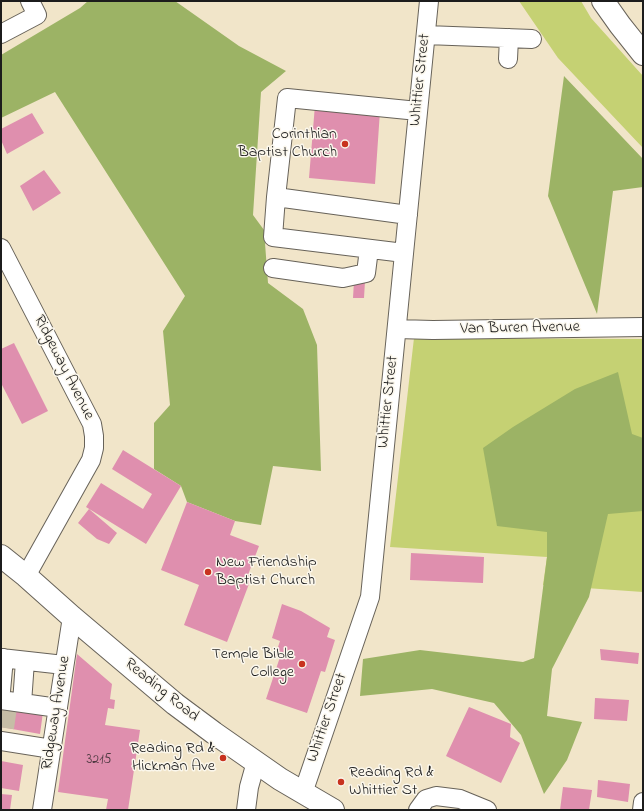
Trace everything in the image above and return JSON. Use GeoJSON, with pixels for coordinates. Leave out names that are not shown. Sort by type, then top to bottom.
{"type":"FeatureCollection","features":[{"type":"Feature","properties":{"kind":"main road"},"geometry":{"type":"LineString","coordinates":[[603,1],[643,54]]}},
{"type":"Feature","properties":{"kind":"main road","name":"Reading Road"},"geometry":{"type":"LineString","coordinates":[[1,556],[175,704],[280,779],[333,810]]}},
{"type":"Feature","properties":{"kind":"street"},"geometry":{"type":"LineString","coordinates":[[1,34],[37,15],[30,1]]}},
{"type":"Feature","properties":{"kind":"street","name":"Whittier Street"},"geometry":{"type":"LineString","coordinates":[[303,793],[370,597],[429,1]]}},
{"type":"Feature","properties":{"kind":"street"},"geometry":{"type":"LineString","coordinates":[[426,35],[532,40]]}},
{"type":"Feature","properties":{"kind":"street"},"geometry":{"type":"LineString","coordinates":[[508,59],[509,38]]}},
{"type":"Feature","properties":{"kind":"street"},"geometry":{"type":"LineString","coordinates":[[404,254],[273,237],[276,197],[287,98],[418,111]]}},
{"type":"Feature","properties":{"kind":"street"},"geometry":{"type":"LineString","coordinates":[[276,197],[408,215]]}},
{"type":"Feature","properties":{"kind":"street","name":"Ridgeway Avenue"},"geometry":{"type":"LineString","coordinates":[[1,248],[92,424],[94,436],[94,448],[91,460],[26,576]]}},
{"type":"Feature","properties":{"kind":"street"},"geometry":{"type":"LineString","coordinates":[[273,268],[343,278],[366,273],[369,249]]}},
{"type":"Feature","properties":{"kind":"street","name":"Van Buren Avenue"},"geometry":{"type":"LineString","coordinates":[[397,329],[433,330],[643,327]]}},
{"type":"Feature","properties":{"kind":"street","name":"Ridgeway Avenue"},"geometry":{"type":"LineString","coordinates":[[42,810],[72,617]]}},
{"type":"Feature","properties":{"kind":"street"},"geometry":{"type":"LineString","coordinates":[[8,701],[3,658],[64,665]]}},
{"type":"Feature","properties":{"kind":"street"},"geometry":{"type":"LineString","coordinates":[[8,701],[25,660]]}},
{"type":"Feature","properties":{"kind":"street"},"geometry":{"type":"LineString","coordinates":[[8,701],[58,708]]}},
{"type":"Feature","properties":{"kind":"street"},"geometry":{"type":"LineString","coordinates":[[3,737],[52,749]]}},
{"type":"Feature","properties":{"kind":"street"},"geometry":{"type":"LineString","coordinates":[[246,810],[249,787],[256,762]]}},
{"type":"Feature","properties":{"kind":"street"},"geometry":{"type":"LineString","coordinates":[[418,810],[426,799],[436,796],[460,799],[487,810]]}},
{"type":"Feature","properties":{"kind":"street"},"geometry":{"type":"LineString","coordinates":[[642,810],[643,802]]}},
{"type":"Feature","properties":{"kind":"green space"},"geometry":{"type":"Polygon","coordinates":[[[88,1],[175,1],[239,46],[286,71],[261,92],[253,215],[264,230],[268,283],[303,309],[317,345],[321,471],[273,466],[261,525],[235,521],[187,502],[181,486],[154,469],[154,423],[170,405],[163,331],[185,296],[55,92],[1,118],[1,55],[80,8],[88,1]]]}},
{"type":"Feature","properties":{"kind":"green space"},"geometry":{"type":"Polygon","coordinates":[[[519,1],[581,1],[591,18],[643,76],[643,148],[558,58],[519,1]]]}},
{"type":"Feature","properties":{"kind":"green space"},"geometry":{"type":"Polygon","coordinates":[[[564,76],[643,159],[643,187],[613,191],[597,314],[548,196],[564,76]]]}},
{"type":"Feature","properties":{"kind":"green space"},"geometry":{"type":"Polygon","coordinates":[[[414,338],[643,339],[643,592],[543,585],[547,557],[390,547],[414,338]]]}},
{"type":"Feature","properties":{"kind":"green space"},"geometry":{"type":"Polygon","coordinates":[[[618,372],[632,434],[643,438],[643,511],[608,514],[589,597],[552,669],[547,716],[582,722],[567,760],[544,794],[521,735],[494,703],[432,689],[360,696],[363,659],[420,650],[523,662],[534,658],[547,557],[547,532],[497,526],[483,448],[513,427],[575,389],[618,372]]]}},
{"type":"Feature","properties":{"kind":"building","name":"Corinthian Baptist Church"},"geometry":{"type":"Polygon","coordinates":[[[315,105],[380,111],[375,184],[309,178],[315,105]]]}},
{"type":"Feature","properties":{"kind":"building"},"geometry":{"type":"Polygon","coordinates":[[[32,113],[44,133],[7,154],[1,140],[1,129],[32,113]]]}},
{"type":"Feature","properties":{"kind":"building"},"geometry":{"type":"Polygon","coordinates":[[[44,170],[61,193],[33,211],[20,186],[44,170]]]}},
{"type":"Feature","properties":{"kind":"building"},"geometry":{"type":"Polygon","coordinates":[[[354,281],[365,281],[364,298],[353,298],[354,281]]]}},
{"type":"Feature","properties":{"kind":"building"},"geometry":{"type":"Polygon","coordinates":[[[14,343],[48,411],[22,424],[1,383],[1,349],[14,343]]]}},
{"type":"Feature","properties":{"kind":"building"},"geometry":{"type":"Polygon","coordinates":[[[123,450],[181,486],[146,544],[86,507],[101,483],[143,509],[152,494],[112,469],[123,450]]]}},
{"type":"Feature","properties":{"kind":"building","name":"New Friendship Baptist Church"},"geometry":{"type":"Polygon","coordinates":[[[187,502],[235,521],[230,535],[259,546],[248,575],[252,576],[227,642],[184,625],[199,585],[161,570],[187,502]]]}},
{"type":"Feature","properties":{"kind":"building"},"geometry":{"type":"Polygon","coordinates":[[[89,509],[117,533],[109,544],[97,539],[78,523],[89,509]]]}},
{"type":"Feature","properties":{"kind":"building"},"geometry":{"type":"Polygon","coordinates":[[[411,553],[484,557],[483,583],[410,580],[411,553]]]}},
{"type":"Feature","properties":{"kind":"building","name":"Temple Bible College"},"geometry":{"type":"Polygon","coordinates":[[[282,604],[301,611],[330,628],[327,637],[335,640],[325,672],[321,671],[307,713],[266,699],[280,657],[275,656],[280,641],[272,638],[282,604]]]}},
{"type":"Feature","properties":{"kind":"building"},"geometry":{"type":"Polygon","coordinates":[[[600,649],[639,653],[638,664],[601,660],[600,649]]]}},
{"type":"Feature","properties":{"kind":"building"},"geometry":{"type":"Polygon","coordinates":[[[77,654],[112,684],[110,699],[115,700],[114,709],[108,708],[105,725],[140,730],[128,810],[106,810],[108,799],[58,792],[77,654]]]}},
{"type":"Feature","properties":{"kind":"building"},"geometry":{"type":"Polygon","coordinates":[[[595,698],[629,700],[627,721],[594,719],[595,698]]]}},
{"type":"Feature","properties":{"kind":"building"},"geometry":{"type":"Polygon","coordinates":[[[1,706],[43,712],[40,734],[1,727],[1,706]]]}},
{"type":"Feature","properties":{"kind":"building"},"geometry":{"type":"Polygon","coordinates":[[[469,707],[511,724],[510,737],[520,743],[501,783],[446,756],[469,707]]]}},
{"type":"Feature","properties":{"kind":"building"},"geometry":{"type":"Polygon","coordinates":[[[1,761],[23,765],[19,791],[1,788],[1,761]]]}},
{"type":"Feature","properties":{"kind":"building"},"geometry":{"type":"Polygon","coordinates":[[[598,780],[630,784],[628,802],[597,797],[598,780]]]}},
{"type":"Feature","properties":{"kind":"building"},"geometry":{"type":"Polygon","coordinates":[[[563,787],[592,790],[589,810],[560,810],[563,787]]]}},
{"type":"Feature","properties":{"kind":"building"},"geometry":{"type":"Polygon","coordinates":[[[1,794],[12,795],[10,810],[1,810],[1,794]]]}},
{"type":"Feature","properties":{"kind":"tunnel"},"geometry":{"type":"LineString","coordinates":[[5,728],[8,707]]}},
{"type":"Feature","properties":{"kind":"place","name":"Corinthian Baptist Church"},"geometry":{"type":"Point","coordinates":[345,144]}},
{"type":"Feature","properties":{"kind":"place","name":"New Friendship Baptist Church"},"geometry":{"type":"Point","coordinates":[208,572]}},
{"type":"Feature","properties":{"kind":"place","name":"Temple Bible College"},"geometry":{"type":"Point","coordinates":[302,664]}},
{"type":"Feature","properties":{"kind":"place","name":"Reading Rd & Hickman Ave"},"geometry":{"type":"Point","coordinates":[223,758]}},
{"type":"Feature","properties":{"kind":"place","name":"Reading Rd & Whittier St"},"geometry":{"type":"Point","coordinates":[341,782]}}]}
